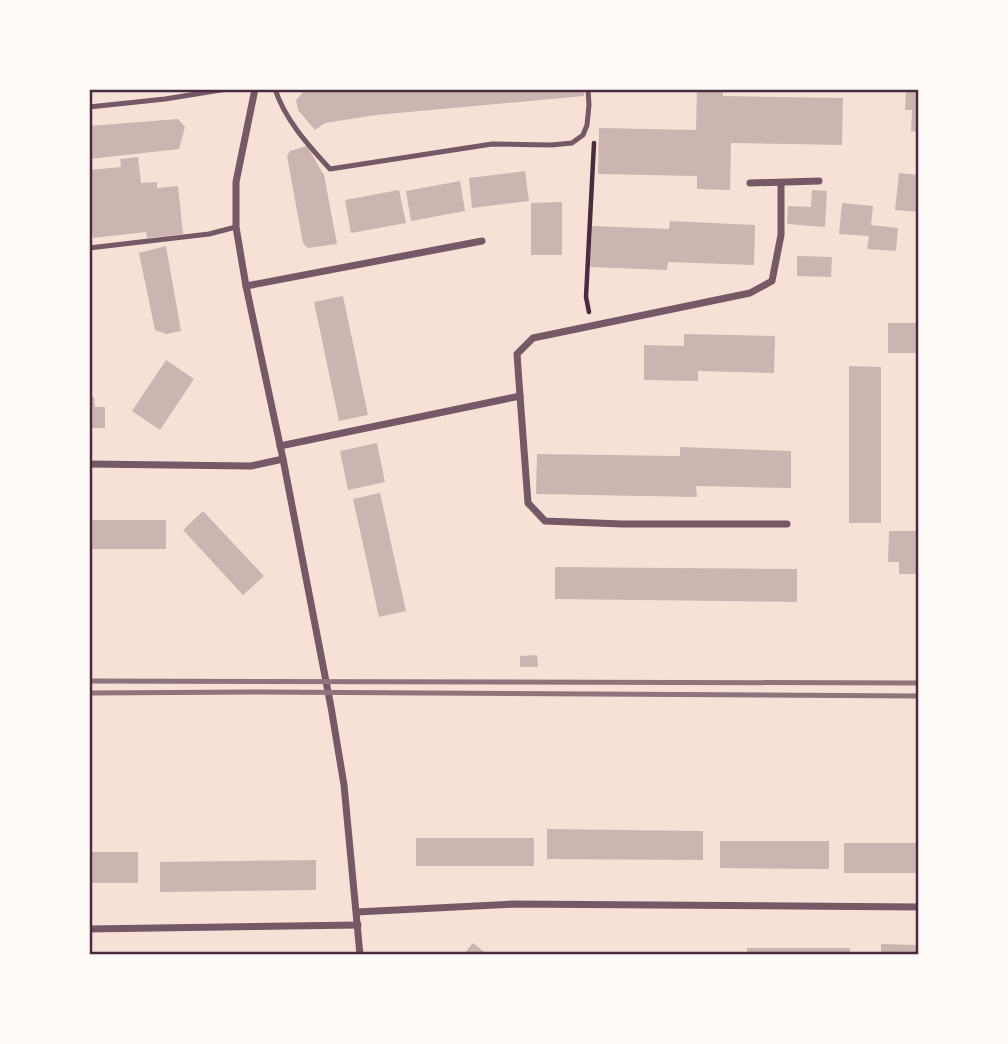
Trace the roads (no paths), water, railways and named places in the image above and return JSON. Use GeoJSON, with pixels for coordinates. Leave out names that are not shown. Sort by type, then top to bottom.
{"type":"FeatureCollection","features":[{"type":"Feature","properties":{"kind":"street"},"geometry":{"type":"LineString","coordinates":[[255,89],[236,182],[236,227],[331,707],[344,785],[360,955]]}},
{"type":"Feature","properties":{"kind":"street"},"geometry":{"type":"LineString","coordinates":[[750,183],[819,181]]}},
{"type":"Feature","properties":{"kind":"street"},"geometry":{"type":"LineString","coordinates":[[781,183],[781,235],[772,281],[750,293],[533,338],[517,354],[528,503],[545,521],[787,524]]}},
{"type":"Feature","properties":{"kind":"street"},"geometry":{"type":"LineString","coordinates":[[246,286],[482,241]]}},
{"type":"Feature","properties":{"kind":"street"},"geometry":{"type":"LineString","coordinates":[[280,446],[520,396]]}},
{"type":"Feature","properties":{"kind":"street"},"geometry":{"type":"LineString","coordinates":[[89,464],[251,466],[283,459]]}},
{"type":"Feature","properties":{"kind":"street"},"geometry":{"type":"LineString","coordinates":[[357,912],[513,904],[919,907]]}},
{"type":"Feature","properties":{"kind":"street"},"geometry":{"type":"LineString","coordinates":[[89,929],[358,925]]}},
{"type":"Feature","properties":{"kind":"lane"},"geometry":{"type":"LineString","coordinates":[[89,107],[227,89]]}},
{"type":"Feature","properties":{"kind":"lane"},"geometry":{"type":"LineString","coordinates":[[275,89],[286,113],[330,169],[492,144],[572,143],[583,135],[587,125],[587,89]]}},
{"type":"Feature","properties":{"kind":"lane"},"geometry":{"type":"LineString","coordinates":[[89,248],[209,234],[236,227]]}},
{"type":"Feature","properties":{"kind":"railway"},"geometry":{"type":"LineString","coordinates":[[89,681],[919,683]]}},
{"type":"Feature","properties":{"kind":"railway"},"geometry":{"type":"LineString","coordinates":[[89,693],[919,696]]}}]}
